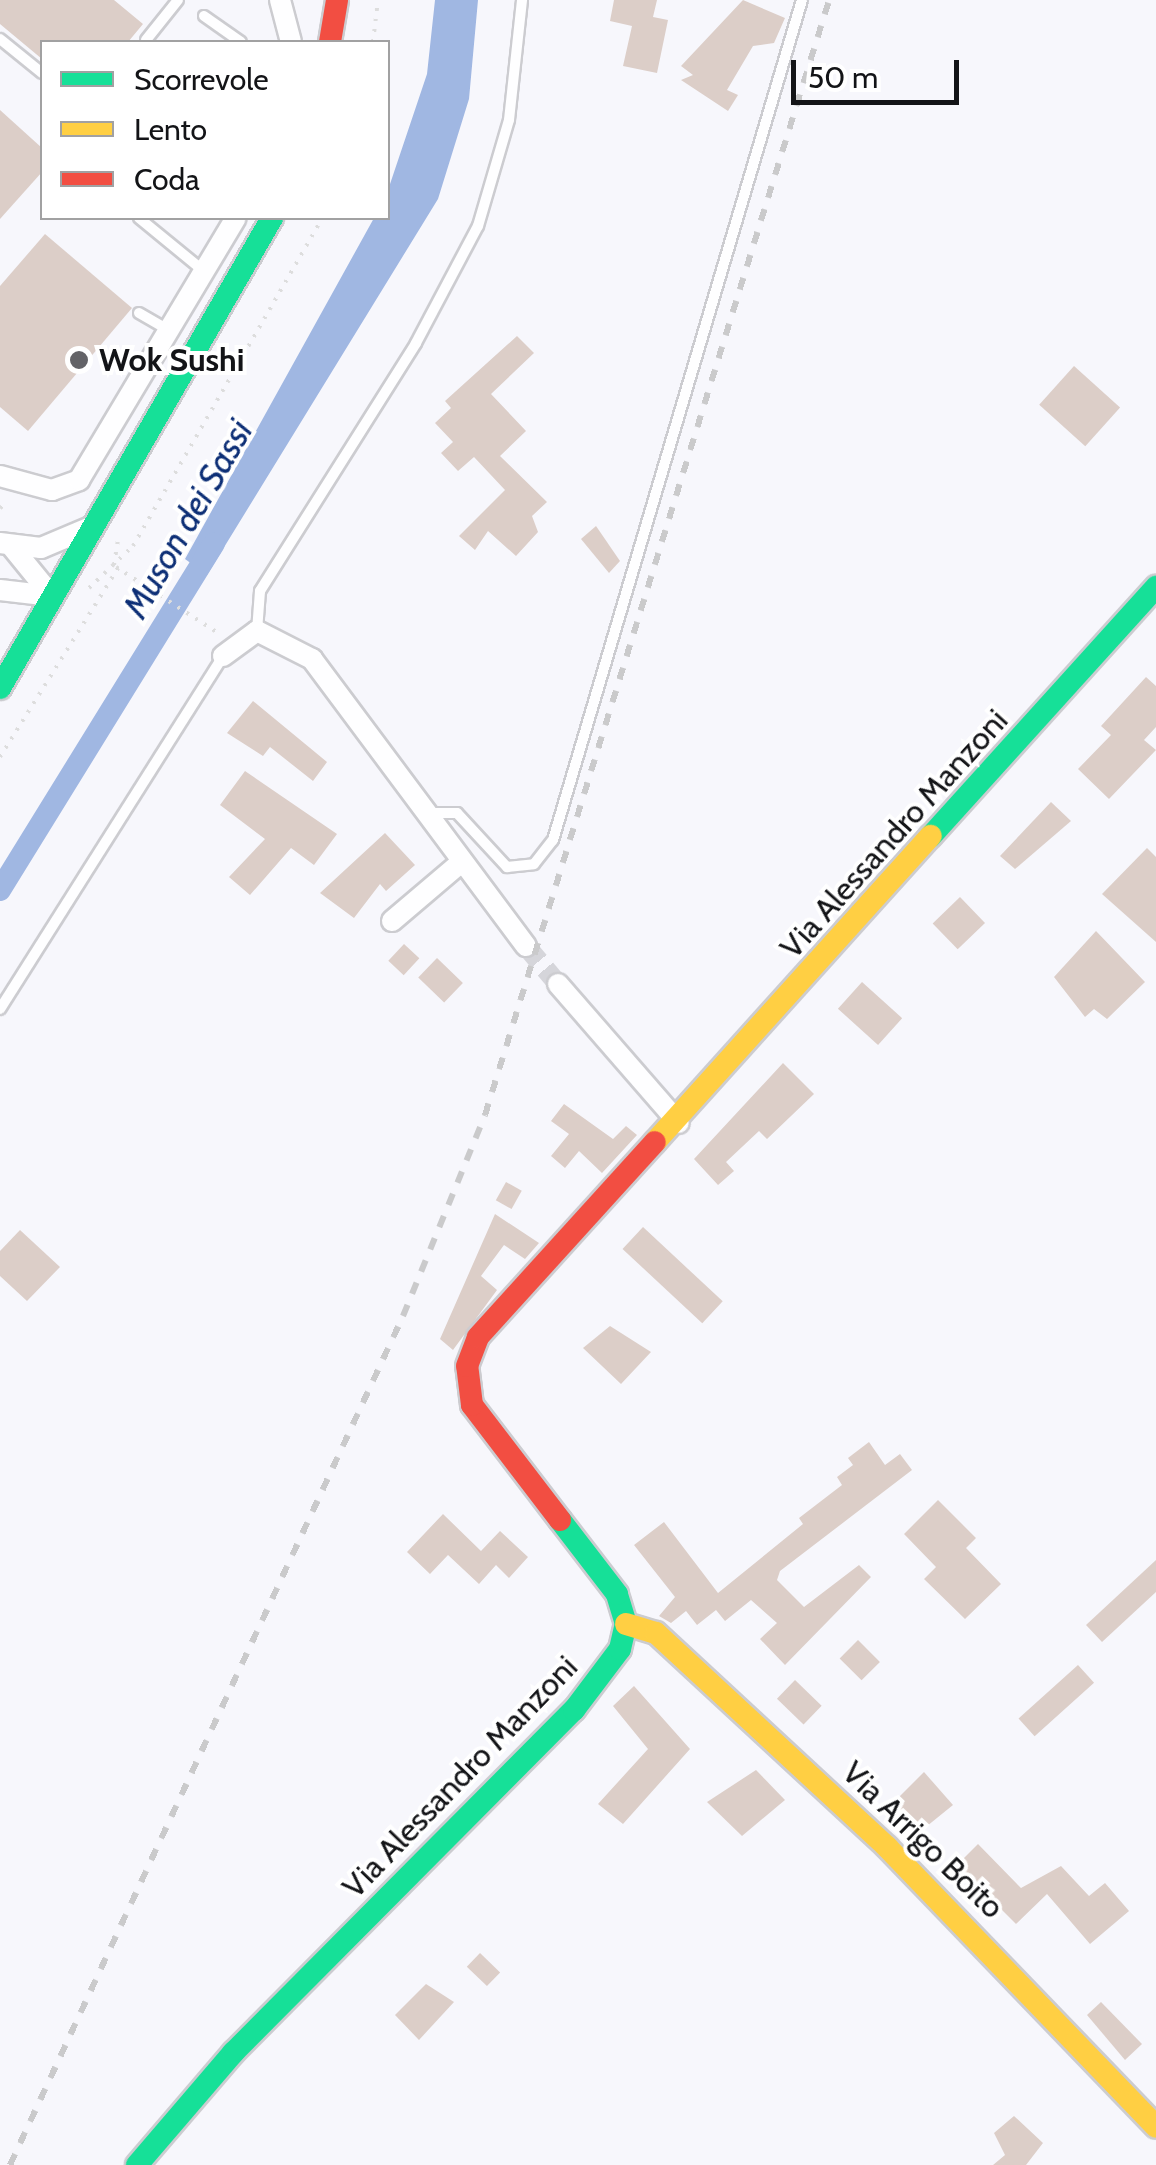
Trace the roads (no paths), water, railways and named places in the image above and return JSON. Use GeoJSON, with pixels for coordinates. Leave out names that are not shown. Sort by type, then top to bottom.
{"type":"FeatureCollection","features":[{"type":"Feature","properties":{"kind":"street"},"geometry":{"type":"LineString","coordinates":[[280,0],[291,40]]}},
{"type":"Feature","properties":{"kind":"street"},"geometry":{"type":"LineString","coordinates":[[330,40],[337,0]]}},
{"type":"Feature","properties":{"kind":"street"},"geometry":{"type":"LineString","coordinates":[[0,476],[52,490],[79,480],[235,220]]}},
{"type":"Feature","properties":{"kind":"street"},"geometry":{"type":"LineString","coordinates":[[0,688],[271,220]]}},
{"type":"Feature","properties":{"kind":"street"},"geometry":{"type":"LineString","coordinates":[[6,545],[62,543],[93,526]]}},
{"type":"Feature","properties":{"kind":"street"},"geometry":{"type":"LineString","coordinates":[[6,545],[52,596]]}},
{"type":"Feature","properties":{"kind":"street","name":"Via Alessandro Manzoni"},"geometry":{"type":"LineString","coordinates":[[137,2165],[233,2053],[574,1710],[620,1648],[626,1624],[617,1594],[480,1420],[467,1366],[478,1338],[679,1124],[1156,587]]}},
{"type":"Feature","properties":{"kind":"street"},"geometry":{"type":"LineString","coordinates":[[0,590],[52,596]]}},
{"type":"Feature","properties":{"kind":"street"},"geometry":{"type":"LineString","coordinates":[[223,656],[257,631],[293,644],[334,681],[422,817],[526,946]]}},
{"type":"Feature","properties":{"kind":"street"},"geometry":{"type":"LineString","coordinates":[[392,921],[458,865]]}},
{"type":"Feature","properties":{"kind":"street"},"geometry":{"type":"LineString","coordinates":[[558,984],[679,1124]]}},
{"type":"Feature","properties":{"kind":"street","name":"Via Arrigo Boito"},"geometry":{"type":"LineString","coordinates":[[626,1624],[656,1633],[887,1847],[1156,2127]]}},
{"type":"Feature","properties":{"kind":"lane"},"geometry":{"type":"LineString","coordinates":[[148,40],[178,0]]}},
{"type":"Feature","properties":{"kind":"lane"},"geometry":{"type":"LineString","coordinates":[[257,631],[260,591],[416,343],[478,226],[509,120],[522,0]]}},
{"type":"Feature","properties":{"kind":"lane"},"geometry":{"type":"LineString","coordinates":[[422,817],[456,812],[507,867],[534,864],[553,840],[802,0]]}},
{"type":"Feature","properties":{"kind":"lane"},"geometry":{"type":"LineString","coordinates":[[204,16],[238,40]]}},
{"type":"Feature","properties":{"kind":"lane"},"geometry":{"type":"LineString","coordinates":[[0,39],[40,71]]}},
{"type":"Feature","properties":{"kind":"lane"},"geometry":{"type":"LineString","coordinates":[[142,220],[206,273]]}},
{"type":"Feature","properties":{"kind":"lane"},"geometry":{"type":"LineString","coordinates":[[139,312],[171,332]]}},
{"type":"Feature","properties":{"kind":"lane"},"geometry":{"type":"LineString","coordinates":[[0,1010],[223,656]]}},
{"type":"Feature","properties":{"kind":"water"},"geometry":{"type":"Polygon","coordinates":[[[435,0],[478,0],[469,99],[438,199],[207,575],[185,559],[373,220],[390,220],[390,184],[427,74],[435,0]]]}},
{"type":"Feature","properties":{"kind":"waterway","name":"Muson dei Sassi"},"geometry":{"type":"LineString","coordinates":[[0,890],[214,544]]}},
{"type":"Feature","properties":{"kind":"tunnel"},"geometry":{"type":"LineString","coordinates":[[526,946],[558,984]]}},
{"type":"Feature","properties":{"kind":"railway"},"geometry":{"type":"LineString","coordinates":[[10,2165],[403,1316],[485,1115],[829,0]]}},
{"type":"Feature","properties":{"kind":"place","name":"Wok Sushi"},"geometry":{"type":"Point","coordinates":[79,360]}}]}
